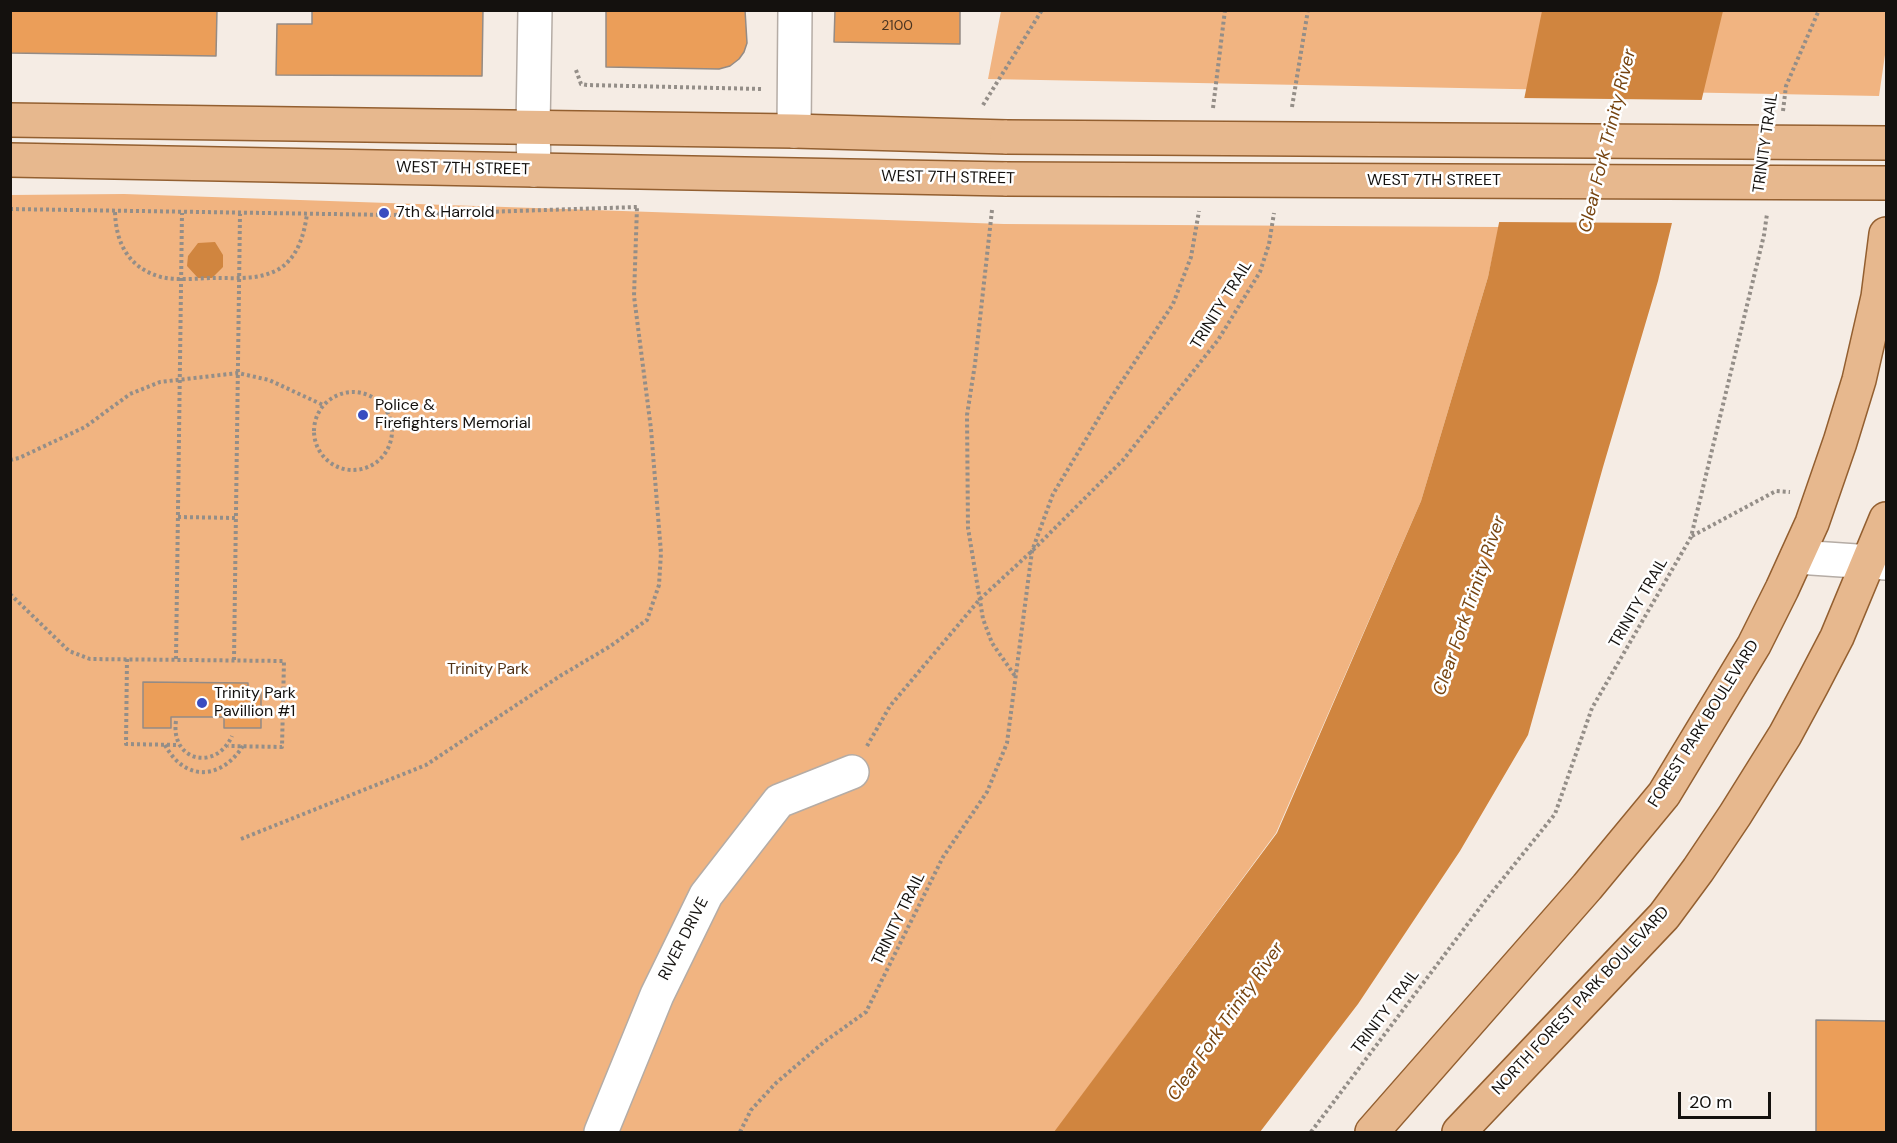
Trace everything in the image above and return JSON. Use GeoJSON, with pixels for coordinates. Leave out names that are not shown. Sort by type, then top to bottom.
{"type":"FeatureCollection","features":[{"type":"Feature","properties":{"kind":"main road"},"geometry":{"type":"LineString","coordinates":[[10,120],[1007,136],[1887,143]]}},
{"type":"Feature","properties":{"kind":"main road","name":"WEST 7TH STREET"},"geometry":{"type":"LineString","coordinates":[[10,160],[1007,179],[1887,183]]}},
{"type":"Feature","properties":{"kind":"main road","name":"FOREST PARK BOULEVARD"},"geometry":{"type":"LineString","coordinates":[[1372,1132],[1587,887],[1664,794],[1754,645],[1797,557],[1822,494],[1859,380],[1878,297],[1887,234]]}},
{"type":"Feature","properties":{"kind":"main road","name":"NORTH FOREST PARK BOULEVARD"},"geometry":{"type":"LineString","coordinates":[[1459,1132],[1664,916],[1698,870],[1785,735],[1877,562],[1887,519]]}},
{"type":"Feature","properties":{"kind":"street"},"geometry":{"type":"LineString","coordinates":[[534,170],[536,10]]}},
{"type":"Feature","properties":{"kind":"street"},"geometry":{"type":"LineString","coordinates":[[794,131],[795,10]]}},
{"type":"Feature","properties":{"kind":"street"},"geometry":{"type":"LineString","coordinates":[[1797,557],[1877,562]]}},
{"type":"Feature","properties":{"kind":"street","name":"RIVER DRIVE"},"geometry":{"type":"LineString","coordinates":[[601,1132],[657,995],[706,895],[779,801],[852,772]]}},
{"type":"Feature","properties":{"kind":"path"},"geometry":{"type":"LineString","coordinates":[[981,108],[1042,10]]}},
{"type":"Feature","properties":{"kind":"path"},"geometry":{"type":"LineString","coordinates":[[1213,116],[1225,10]]}},
{"type":"Feature","properties":{"kind":"path"},"geometry":{"type":"LineString","coordinates":[[1292,108],[1308,10]]}},
{"type":"Feature","properties":{"kind":"path","name":"TRINITY TRAIL"},"geometry":{"type":"LineString","coordinates":[[1781,121],[1786,86],[1820,10]]}},
{"type":"Feature","properties":{"kind":"path"},"geometry":{"type":"LineString","coordinates":[[576,70],[581,84],[587,85],[794,90]]}},
{"type":"Feature","properties":{"kind":"path","name":"TRINITY TRAIL"},"geometry":{"type":"LineString","coordinates":[[740,1132],[750,1110],[776,1083],[824,1042],[866,1012],[943,856],[987,792],[1007,743],[1032,551],[1053,494],[1108,401],[1173,304],[1191,257],[1200,204]]}},
{"type":"Feature","properties":{"kind":"path"},"geometry":{"type":"LineString","coordinates":[[242,839],[426,765],[560,676],[609,648],[647,620],[659,585],[661,553],[651,429],[634,296],[637,207]]}},
{"type":"Feature","properties":{"kind":"path"},"geometry":{"type":"LineString","coordinates":[[10,209],[240,214],[483,213]]}},
{"type":"Feature","properties":{"kind":"path"},"geometry":{"type":"LineString","coordinates":[[992,209],[968,415],[968,528],[983,619],[992,643],[1015,676]]}},
{"type":"Feature","properties":{"kind":"path","name":"TRINITY TRAIL"},"geometry":{"type":"LineString","coordinates":[[852,772],[890,705],[980,599],[1032,551],[1123,460],[1218,340],[1260,272],[1269,244],[1275,210]]}},
{"type":"Feature","properties":{"kind":"path"},"geometry":{"type":"LineString","coordinates":[[115,212],[115,230],[121,246],[132,261],[146,271],[163,277],[181,278],[260,277],[280,268],[295,254],[304,235],[307,214]]}},
{"type":"Feature","properties":{"kind":"path","name":"TRINITY TRAIL"},"geometry":{"type":"LineString","coordinates":[[1311,1132],[1485,901],[1555,814],[1592,708],[1691,537],[1768,212]]}},
{"type":"Feature","properties":{"kind":"path"},"geometry":{"type":"LineString","coordinates":[[176,659],[182,213]]}},
{"type":"Feature","properties":{"kind":"path"},"geometry":{"type":"LineString","coordinates":[[234,660],[240,214]]}},
{"type":"Feature","properties":{"kind":"path"},"geometry":{"type":"LineString","coordinates":[[10,460],[85,427],[130,394],[160,382],[238,373],[269,380],[324,405]]}},
{"type":"Feature","properties":{"kind":"path"},"geometry":{"type":"LineString","coordinates":[[354,392],[377,400],[389,416],[392,436],[388,449],[380,460],[367,468],[352,470],[338,467],[325,459],[316,447],[313,432],[316,417],[324,405],[332,397],[354,392]]}},
{"type":"Feature","properties":{"kind":"path"},"geometry":{"type":"LineString","coordinates":[[1691,537],[1776,491],[1799,492]]}},
{"type":"Feature","properties":{"kind":"path"},"geometry":{"type":"LineString","coordinates":[[178,517],[236,518]]}},
{"type":"Feature","properties":{"kind":"path"},"geometry":{"type":"LineString","coordinates":[[10,594],[69,651],[90,659],[284,661],[282,747],[228,746]]}},
{"type":"Feature","properties":{"kind":"path"},"geometry":{"type":"LineString","coordinates":[[127,659],[126,744],[179,745]]}},
{"type":"Feature","properties":{"kind":"path"},"geometry":{"type":"LineString","coordinates":[[176,722],[175,731],[179,745],[188,754],[206,758],[214,756],[228,746],[232,736]]}},
{"type":"Feature","properties":{"kind":"path"},"geometry":{"type":"LineString","coordinates":[[164,745],[171,757],[182,767],[196,772],[210,772],[224,767],[235,758],[243,746]]}},
{"type":"Feature","properties":{"kind":"green space"},"geometry":{"type":"Polygon","coordinates":[[[1001,11],[1886,11],[1886,48],[1879,96],[988,79],[1001,11]]]}},
{"type":"Feature","properties":{"kind":"green space","name":"Trinity Park"},"geometry":{"type":"Polygon","coordinates":[[[124,194],[1004,224],[1499,227],[1488,277],[1421,501],[1276,833],[1055,1132],[11,1132],[10,195],[124,194]]]}},
{"type":"Feature","properties":{"kind":"water","name":"Clear Fork Trinity River"},"geometry":{"type":"Polygon","coordinates":[[[1542,11],[1723,11],[1658,281],[1528,735],[1460,851],[1358,1004],[1260,1132],[1054,1132],[1277,833],[1421,501],[1488,277],[1542,11]]]}},
{"type":"Feature","properties":{"kind":"water"},"geometry":{"type":"Polygon","coordinates":[[[215,242],[223,255],[223,267],[212,278],[198,278],[187,266],[188,256],[198,243],[215,242]]]}},
{"type":"Feature","properties":{"kind":"pier"},"geometry":{"type":"Polygon","coordinates":[[[1521,98],[1705,100],[1675,223],[1497,222],[1521,98]]]}},
{"type":"Feature","properties":{"kind":"building"},"geometry":{"type":"Polygon","coordinates":[[[10,10],[217,10],[216,56],[10,53],[10,10]]]}},
{"type":"Feature","properties":{"kind":"building"},"geometry":{"type":"Polygon","coordinates":[[[312,10],[483,10],[482,76],[276,75],[277,24],[312,24],[312,10]]]}},
{"type":"Feature","properties":{"kind":"building"},"geometry":{"type":"Polygon","coordinates":[[[606,10],[745,10],[747,43],[739,59],[730,66],[719,69],[606,67],[606,10]]]}},
{"type":"Feature","properties":{"kind":"building"},"geometry":{"type":"Polygon","coordinates":[[[835,10],[960,10],[960,44],[834,42],[835,10]]]}},
{"type":"Feature","properties":{"kind":"building","name":"Trinity Park Pavillion #1"},"geometry":{"type":"Polygon","coordinates":[[[143,682],[248,683],[248,690],[261,690],[261,728],[224,728],[224,717],[171,717],[171,728],[143,728],[143,682]]]}},
{"type":"Feature","properties":{"kind":"building"},"geometry":{"type":"Polygon","coordinates":[[[1816,1020],[1886,1021],[1886,1132],[1816,1132],[1816,1020]]]}},
{"type":"Feature","properties":{"kind":"place","name":"7th & Harrold"},"geometry":{"type":"Point","coordinates":[384,213]}},
{"type":"Feature","properties":{"kind":"place","name":"Police & Firefighters Memorial"},"geometry":{"type":"Point","coordinates":[363,415]}},
{"type":"Feature","properties":{"kind":"place","name":"Trinity Park Pavillion #1"},"geometry":{"type":"Point","coordinates":[202,703]}}]}
